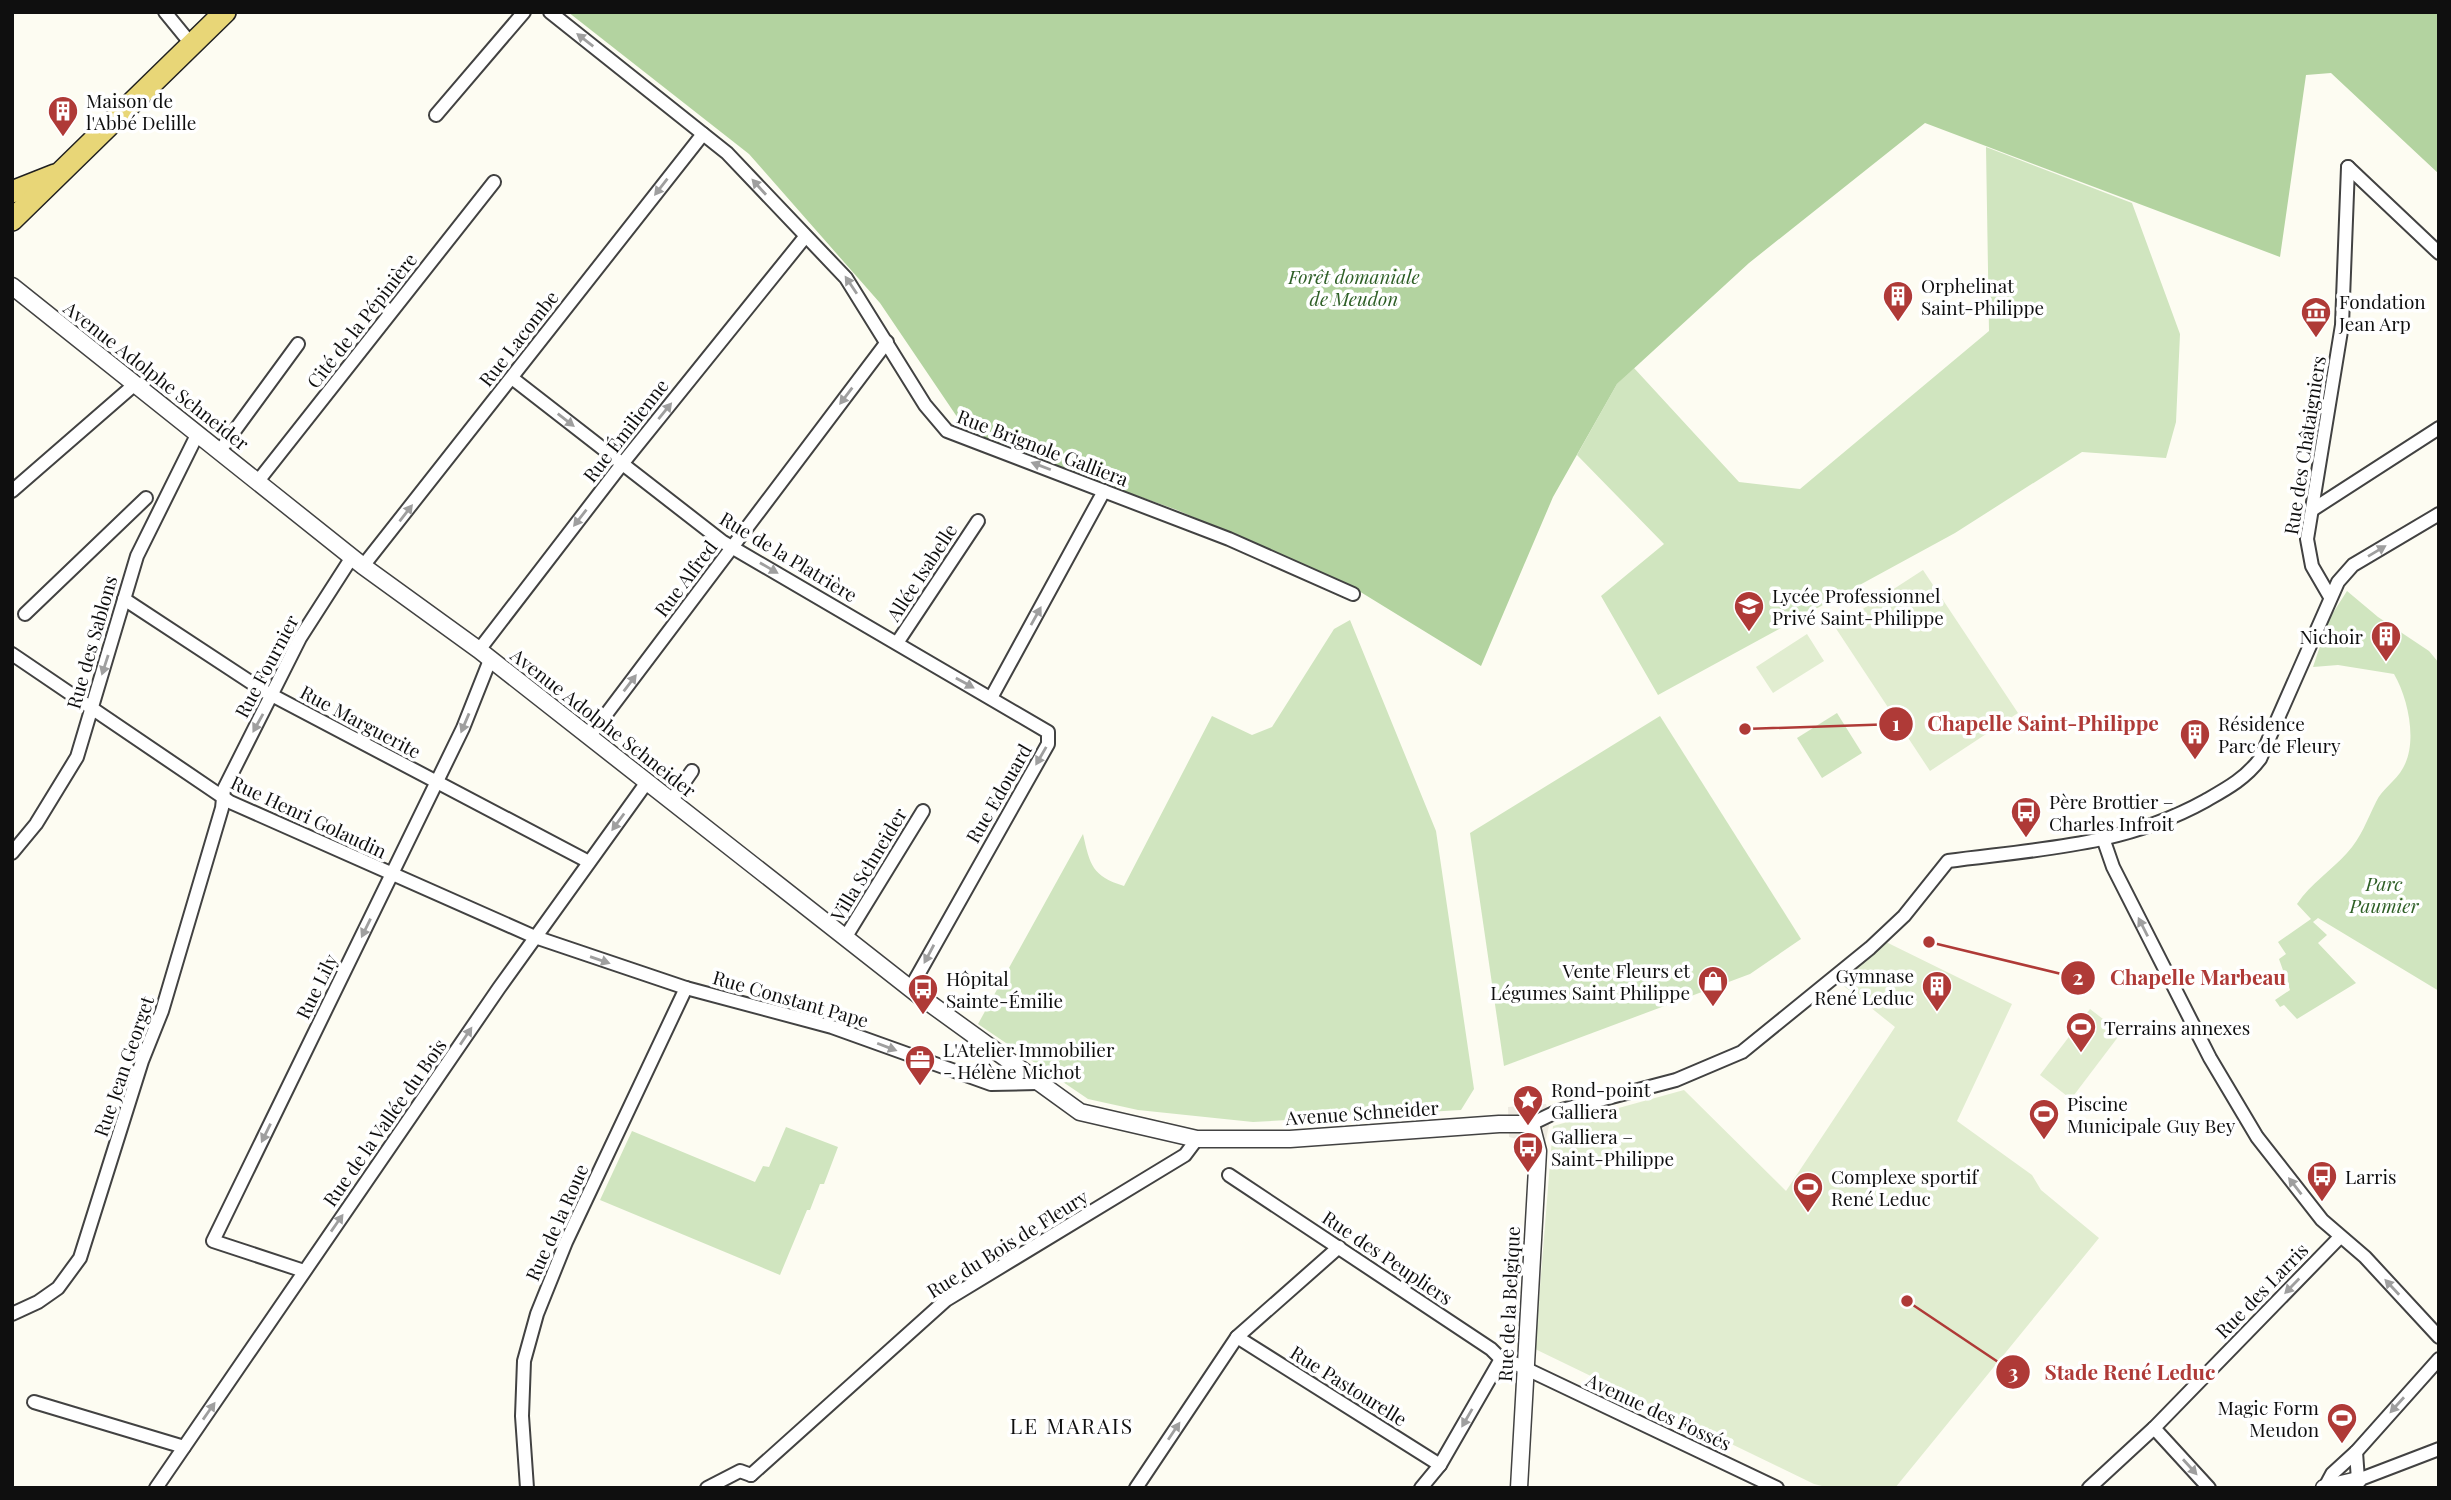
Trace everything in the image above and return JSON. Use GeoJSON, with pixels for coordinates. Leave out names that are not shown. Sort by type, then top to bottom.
{"type":"FeatureCollection","features":[{"type":"Feature","properties":{"kind":"main road"},"geometry":{"type":"LineString","coordinates":[[12,220],[67,170],[225,12]]}},
{"type":"Feature","properties":{"kind":"main road"},"geometry":{"type":"LineString","coordinates":[[12,192],[67,170]]}},
{"type":"Feature","properties":{"kind":"street"},"geometry":{"type":"LineString","coordinates":[[166,12],[192,44]]}},
{"type":"Feature","properties":{"kind":"street"},"geometry":{"type":"LineString","coordinates":[[436,116],[524,12]]}},
{"type":"Feature","properties":{"kind":"street","name":"Rue Brignole Galliera"},"geometry":{"type":"LineString","coordinates":[[550,12],[727,153],[846,278],[925,405],[947,431],[1229,539],[1353,594]]}},
{"type":"Feature","properties":{"kind":"street","name":"Rue Lacombe"},"geometry":{"type":"LineString","coordinates":[[358,562],[512,378],[703,134]]}},
{"type":"Feature","properties":{"kind":"street","name":"Rue des Châtaigniers"},"geometry":{"type":"LineString","coordinates":[[2330,597],[2312,566],[2307,539],[2342,325],[2347,167],[2439,253]]}},
{"type":"Feature","properties":{"kind":"street","name":"Cité de la Pépinière"},"geometry":{"type":"LineString","coordinates":[[258,481],[494,182]]}},
{"type":"Feature","properties":{"kind":"street","name":"Rue Émilienne"},"geometry":{"type":"LineString","coordinates":[[484,655],[622,464],[805,237]]}},
{"type":"Feature","properties":{"kind":"street","name":"Avenue Adolphe Schneider"},"geometry":{"type":"LineString","coordinates":[[12,286],[358,562],[484,655],[910,989],[1037,1083],[1080,1112],[1197,1139]]}},
{"type":"Feature","properties":{"kind":"street","name":"Rue Alfred"},"geometry":{"type":"LineString","coordinates":[[589,737],[887,342]]}},
{"type":"Feature","properties":{"kind":"street"},"geometry":{"type":"LineString","coordinates":[[219,452],[298,344]]}},
{"type":"Feature","properties":{"kind":"street","name":"Rue de la Platrière"},"geometry":{"type":"LineString","coordinates":[[512,378],[732,548],[991,698]]}},
{"type":"Feature","properties":{"kind":"street"},"geometry":{"type":"LineString","coordinates":[[12,491],[134,385]]}},
{"type":"Feature","properties":{"kind":"street"},"geometry":{"type":"LineString","coordinates":[[2312,510],[2439,428]]}},
{"type":"Feature","properties":{"kind":"street","name":"Rue des Sablons"},"geometry":{"type":"LineString","coordinates":[[12,853],[36,824],[77,757],[124,599],[149,530],[197,435]]}},
{"type":"Feature","properties":{"kind":"street"},"geometry":{"type":"LineString","coordinates":[[991,698],[1104,491]]}},
{"type":"Feature","properties":{"kind":"street"},"geometry":{"type":"LineString","coordinates":[[25,614],[146,498]]}},
{"type":"Feature","properties":{"kind":"street"},"geometry":{"type":"LineString","coordinates":[[1531,1125],[1558,1111],[1676,1080],[1742,1052],[1870,948],[1904,916],[1948,861],[2104,841],[2184,812],[2250,773],[2260,759],[2293,689],[2330,597],[2353,565],[2439,514]]}},
{"type":"Feature","properties":{"kind":"street","name":"Allée Isabelle"},"geometry":{"type":"LineString","coordinates":[[897,643],[978,521]]}},
{"type":"Feature","properties":{"kind":"street","name":"Rue Fournier"},"geometry":{"type":"LineString","coordinates":[[222,798],[235,764],[300,638],[358,562]]}},
{"type":"Feature","properties":{"kind":"street","name":"Rue Marguerite"},"geometry":{"type":"LineString","coordinates":[[124,599],[272,696],[589,862]]}},
{"type":"Feature","properties":{"kind":"street","name":"Rue Henri Golaudin"},"geometry":{"type":"LineString","coordinates":[[12,654],[222,798],[535,937]]}},
{"type":"Feature","properties":{"kind":"street","name":"Rue Lily"},"geometry":{"type":"LineString","coordinates":[[304,1271],[213,1241],[463,728],[484,655]]}},
{"type":"Feature","properties":{"kind":"street","name":"Rue Edouard"},"geometry":{"type":"LineString","coordinates":[[910,989],[1050,737],[1043,728],[991,698]]}},
{"type":"Feature","properties":{"kind":"street"},"geometry":{"type":"LineString","coordinates":[[671,801],[692,771]]}},
{"type":"Feature","properties":{"kind":"street","name":"Rue de la Vallée du Bois"},"geometry":{"type":"LineString","coordinates":[[156,1488],[535,937],[647,782]]}},
{"type":"Feature","properties":{"kind":"street","name":"Rue Jean Georget"},"geometry":{"type":"LineString","coordinates":[[12,1314],[38,1302],[58,1288],[80,1258],[142,1061],[162,1011],[222,798]]}},
{"type":"Feature","properties":{"kind":"street","name":"Villa Schneider"},"geometry":{"type":"LineString","coordinates":[[845,938],[923,811]]}},
{"type":"Feature","properties":{"kind":"street"},"geometry":{"type":"LineString","coordinates":[[2104,841],[2113,867],[2163,966],[2244,1115],[2307,1202],[2340,1237],[2365,1258],[2439,1337]]}},
{"type":"Feature","properties":{"kind":"street","name":"Rue Constant Pape"},"geometry":{"type":"LineString","coordinates":[[535,937],[686,988],[801,1017],[990,1084],[1037,1083]]}},
{"type":"Feature","properties":{"kind":"street","name":"Rue de la Roue"},"geometry":{"type":"LineString","coordinates":[[527,1488],[523,1416],[524,1361],[537,1314],[566,1242],[686,988]]}},
{"type":"Feature","properties":{"kind":"street","name":"Avenue Schneider"},"geometry":{"type":"LineString","coordinates":[[1197,1139],[1290,1139],[1499,1124],[1531,1125]]}},
{"type":"Feature","properties":{"kind":"street","name":"Rue de la Belgique"},"geometry":{"type":"LineString","coordinates":[[1519,1488],[1538,1151],[1531,1125]]}},
{"type":"Feature","properties":{"kind":"street","name":"Rue du Bois de Fleury"},"geometry":{"type":"LineString","coordinates":[[708,1488],[731,1483],[740,1471],[752,1482],[946,1300],[1185,1155],[1197,1139]]}},
{"type":"Feature","properties":{"kind":"street","name":"Rue des Peupliers"},"geometry":{"type":"LineString","coordinates":[[1230,1175],[1492,1349],[1501,1359],[1525,1370]]}},
{"type":"Feature","properties":{"kind":"street","name":"Rue des Larris"},"geometry":{"type":"LineString","coordinates":[[2089,1488],[2154,1428],[2340,1237]]}},
{"type":"Feature","properties":{"kind":"street"},"geometry":{"type":"LineString","coordinates":[[1139,1487],[1237,1337],[1339,1247]]}},
{"type":"Feature","properties":{"kind":"street","name":"Rue Pastourelle"},"geometry":{"type":"LineString","coordinates":[[1237,1337],[1440,1465]]}},
{"type":"Feature","properties":{"kind":"street"},"geometry":{"type":"LineString","coordinates":[[1421,1488],[1440,1465],[1501,1359]]}},
{"type":"Feature","properties":{"kind":"street"},"geometry":{"type":"LineString","coordinates":[[2324,1488],[2332,1474],[2356,1452],[2439,1359]]}},
{"type":"Feature","properties":{"kind":"street","name":"Avenue des Fossés"},"geometry":{"type":"LineString","coordinates":[[1525,1370],[1777,1488]]}},
{"type":"Feature","properties":{"kind":"street"},"geometry":{"type":"LineString","coordinates":[[34,1402],[184,1447]]}},
{"type":"Feature","properties":{"kind":"street"},"geometry":{"type":"LineString","coordinates":[[2154,1428],[2209,1488]]}},
{"type":"Feature","properties":{"kind":"street"},"geometry":{"type":"LineString","coordinates":[[2324,1488],[2358,1480],[2439,1449]]}},
{"type":"Feature","properties":{"kind":"street"},"geometry":{"type":"LineString","coordinates":[[2356,1452],[2358,1480]]}},
{"type":"Feature","properties":{"kind":"green space","name":"Forêt domaniale de Meudon"},"geometry":{"type":"Polygon","coordinates":[[[568,12],[2439,12],[2439,174],[2331,73],[2306,75],[2280,257],[1925,123],[1749,263],[1617,384],[1553,497],[1481,666],[1354,588],[1177,510],[970,436],[880,303],[749,154],[568,12]]]}},
{"type":"Feature","properties":{"kind":"green space"},"geometry":{"type":"Polygon","coordinates":[[[1986,147],[2132,203],[2180,334],[2176,422],[2166,458],[2082,452],[1955,533],[1658,695],[1601,596],[1664,544],[1577,455],[1617,384],[1634,368],[1739,482],[1800,489],[1989,331],[1986,147]]]}},
{"type":"Feature","properties":{"kind":"green space"},"geometry":{"type":"Polygon","coordinates":[[[1923,570],[2018,713],[1930,771],[1835,627],[1923,570]]]}},
{"type":"Feature","properties":{"kind":"green space","name":"Parc Paumier"},"geometry":{"type":"Polygon","coordinates":[[[2347,591],[2378,617],[2429,651],[2439,663],[2439,991],[2318,918],[2313,922],[2327,935],[2318,943],[2356,983],[2297,1019],[2275,1000],[2290,990],[2279,959],[2286,954],[2278,942],[2311,919],[2297,904],[2352,847],[2379,797],[2403,768],[2410,746],[2407,707],[2394,674],[2338,665],[2313,667],[2329,619],[2347,591]]]}},
{"type":"Feature","properties":{"kind":"green space"},"geometry":{"type":"Polygon","coordinates":[[[1350,620],[1436,831],[1474,1089],[1461,1110],[1253,1122],[1138,1110],[1088,1099],[978,1024],[1083,834],[1094,868],[1105,878],[1124,886],[1212,716],[1252,735],[1272,727],[1334,629],[1350,620]]]}},
{"type":"Feature","properties":{"kind":"green space"},"geometry":{"type":"Polygon","coordinates":[[[1807,634],[1824,661],[1773,693],[1756,667],[1807,634]]]}},
{"type":"Feature","properties":{"kind":"green space"},"geometry":{"type":"Polygon","coordinates":[[[1837,713],[1862,753],[1822,778],[1797,738],[1837,713]]]}},
{"type":"Feature","properties":{"kind":"green space"},"geometry":{"type":"Polygon","coordinates":[[[1660,716],[1801,939],[1750,974],[1504,1066],[1470,833],[1660,716]]]}},
{"type":"Feature","properties":{"kind":"green space","name":"Complexe sportif René Leduc"},"geometry":{"type":"Polygon","coordinates":[[[1886,942],[2012,1004],[1957,1121],[2032,1175],[2041,1190],[2099,1238],[1895,1488],[1830,1488],[1814,1484],[1535,1349],[1553,1126],[1684,1090],[1786,1191],[1895,1027],[1840,983],[1886,942]]]}},
{"type":"Feature","properties":{"kind":"green space","name":"Terrains annexes"},"geometry":{"type":"Polygon","coordinates":[[[2090,1009],[2121,1033],[2071,1099],[2040,1075],[2090,1009]]]}},
{"type":"Feature","properties":{"kind":"green space"},"geometry":{"type":"Polygon","coordinates":[[[786,1127],[838,1147],[824,1184],[820,1184],[810,1210],[807,1210],[780,1275],[600,1200],[632,1131],[755,1182],[763,1166],[769,1167],[786,1127]]]}},
{"type":"Feature","properties":{"kind":"shaded area","name":"Rond-point Galliera"},"geometry":{"type":"Polygon","coordinates":[[[1546,1104],[1550,1121],[1545,1144],[1530,1147],[1525,1141],[1509,1137],[1508,1107],[1546,1104]]]}},
{"type":"Feature","properties":{"kind":"place","name":"Maison de l'Abbé Delille"},"geometry":{"type":"Point","coordinates":[63,138]}},
{"type":"Feature","properties":{"kind":"place","name":"Orphelinat Saint-Philippe"},"geometry":{"type":"Point","coordinates":[1898,323]}},
{"type":"Feature","properties":{"kind":"place","name":"Fondation Jean Arp"},"geometry":{"type":"Point","coordinates":[2316,339]}},
{"type":"Feature","properties":{"kind":"place","name":"Lycée Professionnel Privé Saint-Philippe"},"geometry":{"type":"Point","coordinates":[1749,633]}},
{"type":"Feature","properties":{"kind":"place","name":"Nichoir"},"geometry":{"type":"Point","coordinates":[2386,663]}},
{"type":"Feature","properties":{"kind":"place","name":"Chapelle Saint-Philippe"},"geometry":{"type":"Point","coordinates":[1745,729]}},
{"type":"Feature","properties":{"kind":"place","name":"Résidence Parc de Fleury"},"geometry":{"type":"Point","coordinates":[2195,761]}},
{"type":"Feature","properties":{"kind":"place","name":"Père Brottier – Charles Infroit"},"geometry":{"type":"Point","coordinates":[2026,839]}},
{"type":"Feature","properties":{"kind":"place","name":"Chapelle Marbeau"},"geometry":{"type":"Point","coordinates":[1929,942]}},
{"type":"Feature","properties":{"kind":"place","name":"Vente Fleurs et Légumes Saint Philippe"},"geometry":{"type":"Point","coordinates":[1713,1008]}},
{"type":"Feature","properties":{"kind":"place","name":"Gymnase René Leduc"},"geometry":{"type":"Point","coordinates":[1937,1013]}},
{"type":"Feature","properties":{"kind":"place","name":"Hôpital Sainte-Émilie"},"geometry":{"type":"Point","coordinates":[923,1016]}},
{"type":"Feature","properties":{"kind":"place","name":"Terrains annexes"},"geometry":{"type":"Point","coordinates":[2081,1054]}},
{"type":"Feature","properties":{"kind":"place","name":"L'Atelier Immobilier - Hélène Michot"},"geometry":{"type":"Point","coordinates":[920,1087]}},
{"type":"Feature","properties":{"kind":"place","name":"Rond-point Galliera"},"geometry":{"type":"Point","coordinates":[1528,1127]}},
{"type":"Feature","properties":{"kind":"place","name":"Piscine Municipale Guy Bey"},"geometry":{"type":"Point","coordinates":[2044,1141]}},
{"type":"Feature","properties":{"kind":"place","name":"Galliera – Saint-Philippe"},"geometry":{"type":"Point","coordinates":[1528,1174]}},
{"type":"Feature","properties":{"kind":"place","name":"Larris"},"geometry":{"type":"Point","coordinates":[2322,1203]}},
{"type":"Feature","properties":{"kind":"place","name":"Complexe sportif René Leduc"},"geometry":{"type":"Point","coordinates":[1808,1214]}},
{"type":"Feature","properties":{"kind":"place","name":"Stade René Leduc"},"geometry":{"type":"Point","coordinates":[1907,1301]}},
{"type":"Feature","properties":{"kind":"place","name":"Magic Form Meudon"},"geometry":{"type":"Point","coordinates":[2342,1445]}},
{"type":"Feature","properties":{"kind":"district","name":"LE MARAIS"},"geometry":{"type":"Point","coordinates":[1072,1425]}}]}
